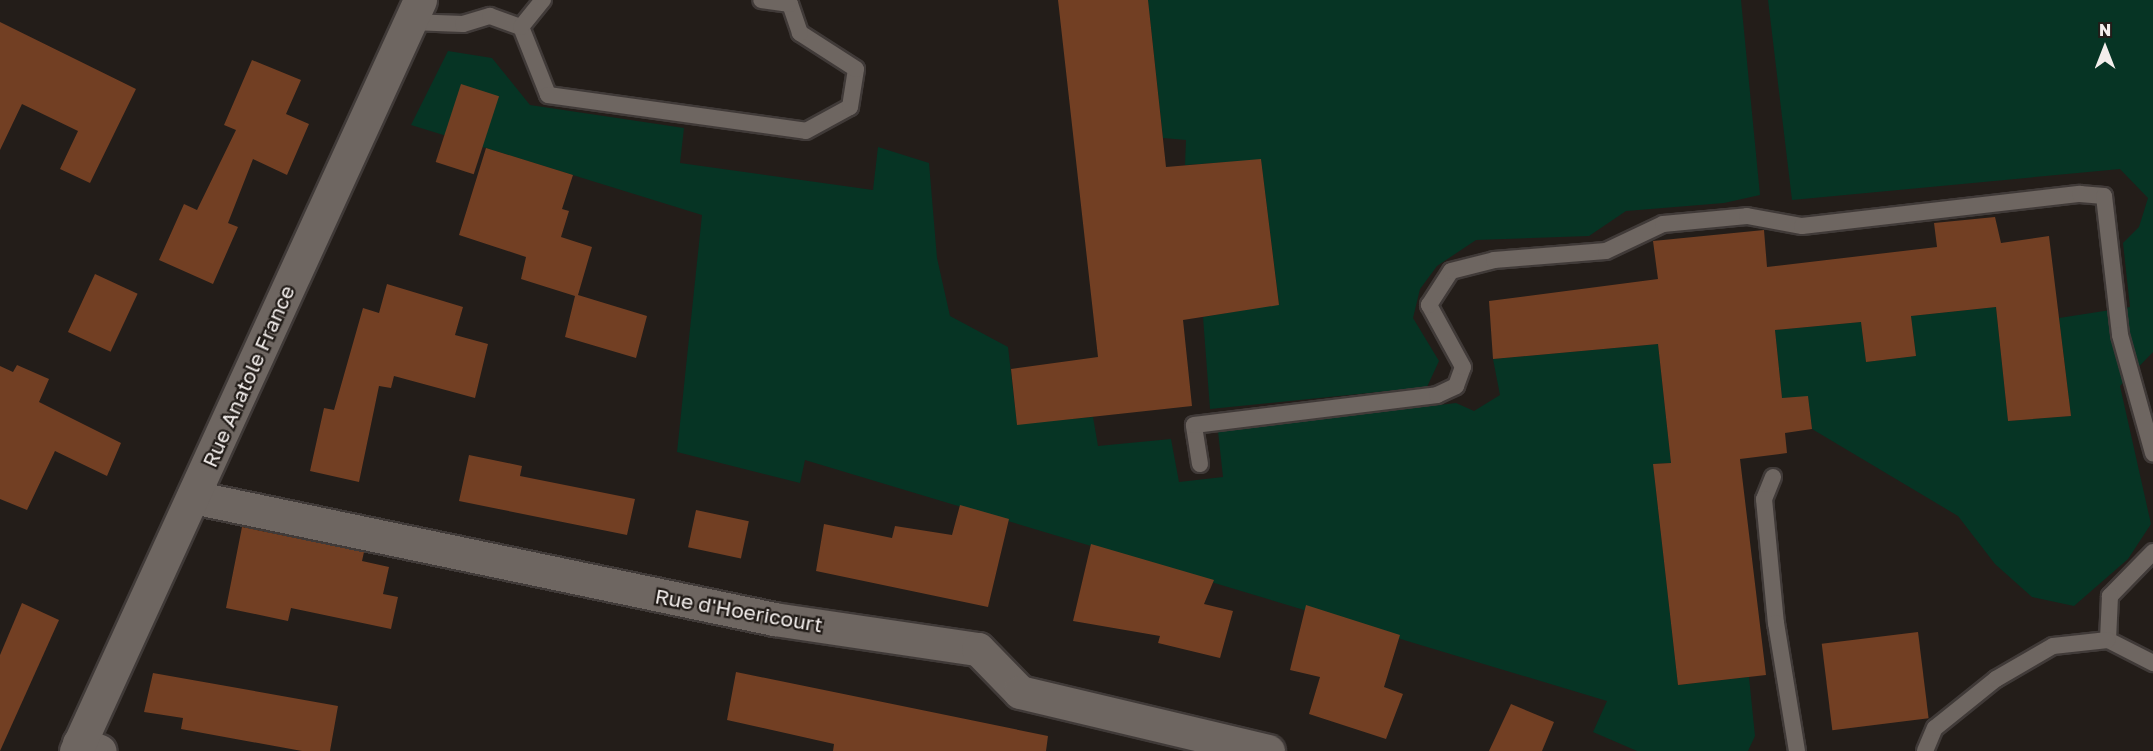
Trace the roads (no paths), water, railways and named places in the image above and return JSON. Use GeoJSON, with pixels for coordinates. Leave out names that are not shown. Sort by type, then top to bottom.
{"type":"FeatureCollection","features":[{"type":"Feature","properties":{"kind":"street","name":"Rue Anatole France"},"geometry":{"type":"LineString","coordinates":[[85,748],[193,497],[415,11]]}},
{"type":"Feature","properties":{"kind":"street","name":"Rue d'Hoericourt"},"geometry":{"type":"LineString","coordinates":[[193,497],[762,616],[978,649],[1020,692],[1268,751]]}},
{"type":"Feature","properties":{"kind":"lane"},"geometry":{"type":"LineString","coordinates":[[520,27],[543,0]]}},
{"type":"Feature","properties":{"kind":"lane"},"geometry":{"type":"LineString","coordinates":[[415,11],[463,24],[490,16],[520,27],[548,94],[806,131],[850,107],[856,69],[800,33],[790,4],[761,0]]}},
{"type":"Feature","properties":{"kind":"lane"},"geometry":{"type":"LineString","coordinates":[[1200,464],[1194,425],[1437,395],[1456,386],[1463,367],[1429,305],[1451,271],[1494,260],[1606,251],[1663,224],[1747,216],[1813,225],[2080,194],[2104,196],[2120,335],[2153,453]]}},
{"type":"Feature","properties":{"kind":"lane"},"geometry":{"type":"LineString","coordinates":[[1773,477],[1764,499],[1776,623],[1797,751]]}},
{"type":"Feature","properties":{"kind":"lane"},"geometry":{"type":"LineString","coordinates":[[2108,639],[2110,596],[2153,552]]}},
{"type":"Feature","properties":{"kind":"lane"},"geometry":{"type":"LineString","coordinates":[[1925,751],[1935,728],[1996,679],[2053,646],[2108,639],[2153,663]]}}]}
